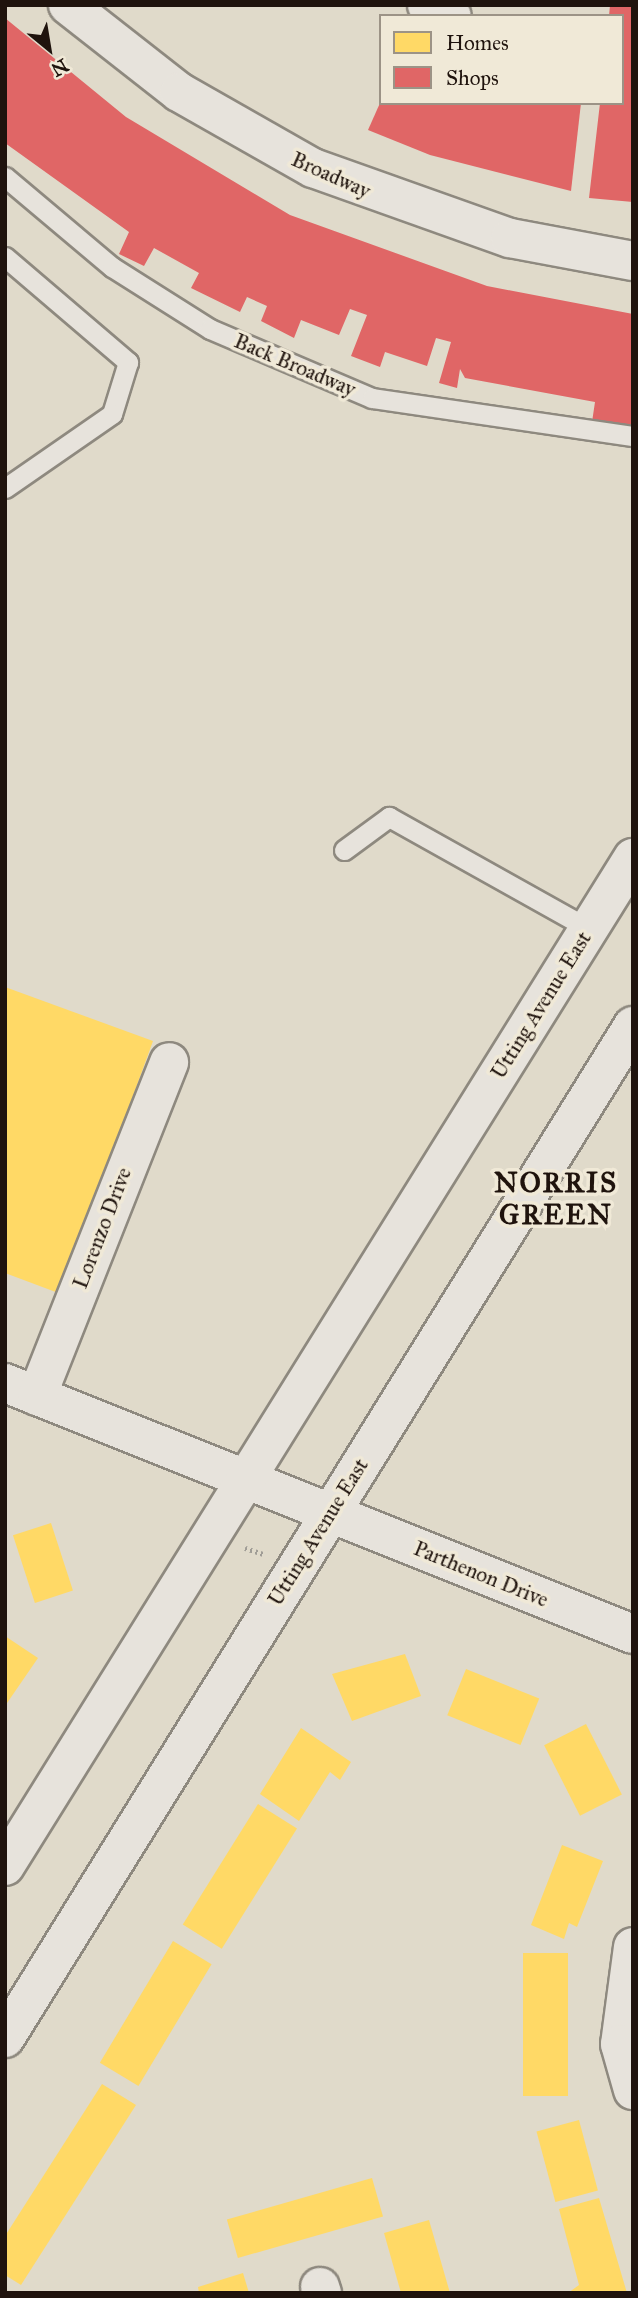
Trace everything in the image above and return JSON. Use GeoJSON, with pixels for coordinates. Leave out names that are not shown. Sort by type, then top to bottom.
{"type":"FeatureCollection","features":[{"type":"Feature","properties":{"kind":"street","name":"Broadway"},"geometry":{"type":"LineString","coordinates":[[68,5],[179,92],[313,168],[510,239],[633,261]]}},
{"type":"Feature","properties":{"kind":"street"},"geometry":{"type":"LineString","coordinates":[[427,5],[447,14]]}},
{"type":"Feature","properties":{"kind":"street","name":"Utting Avenue East"},"geometry":{"type":"LineString","coordinates":[[5,1866],[633,858]]}},
{"type":"Feature","properties":{"kind":"street","name":"Utting Avenue East"},"geometry":{"type":"LineString","coordinates":[[5,2038],[633,1026]]}},
{"type":"Feature","properties":{"kind":"street","name":"Lorenzo Drive"},"geometry":{"type":"LineString","coordinates":[[169,1062],[21,1389],[246,1476],[329,1513]]}},
{"type":"Feature","properties":{"kind":"street","name":"Parthenon Drive"},"geometry":{"type":"LineString","coordinates":[[329,1513],[633,1634]]}},
{"type":"Feature","properties":{"kind":"street"},"geometry":{"type":"LineString","coordinates":[[633,1947],[626,2047],[633,2090]]}},
{"type":"Feature","properties":{"kind":"lane","name":"Back Broadway"},"geometry":{"type":"LineString","coordinates":[[5,177],[112,267],[210,330],[372,398],[633,436]]}},
{"type":"Feature","properties":{"kind":"lane"},"geometry":{"type":"LineString","coordinates":[[5,257],[128,362],[112,414],[5,488]]}},
{"type":"Feature","properties":{"kind":"lane"},"geometry":{"type":"LineString","coordinates":[[344,850],[389,817],[589,929]]}},
{"type":"Feature","properties":{"kind":"path"},"geometry":{"type":"LineString","coordinates":[[209,1536],[297,1565]]}},
{"type":"Feature","properties":{"kind":"building: Homes"},"geometry":{"type":"Polygon","coordinates":[[[5,987],[153,1041],[61,1294],[5,1273],[5,987]]]}},
{"type":"Feature","properties":{"kind":"building: Homes"},"geometry":{"type":"Polygon","coordinates":[[[51,1523],[73,1591],[35,1603],[13,1535],[51,1523]]]}},
{"type":"Feature","properties":{"kind":"building: Homes"},"geometry":{"type":"Polygon","coordinates":[[[5,1636],[38,1658],[5,1706],[5,1636]]]}},
{"type":"Feature","properties":{"kind":"building: Homes"},"geometry":{"type":"Polygon","coordinates":[[[405,1654],[421,1696],[352,1721],[332,1674],[405,1654]]]}},
{"type":"Feature","properties":{"kind":"building: Homes"},"geometry":{"type":"Polygon","coordinates":[[[466,1669],[539,1699],[521,1745],[447,1715],[466,1669]]]}},
{"type":"Feature","properties":{"kind":"building: Homes"},"geometry":{"type":"Polygon","coordinates":[[[586,1724],[622,1794],[580,1816],[544,1745],[586,1724]]]}},
{"type":"Feature","properties":{"kind":"building: Homes"},"geometry":{"type":"Polygon","coordinates":[[[301,1728],[351,1762],[340,1780],[330,1772],[299,1821],[260,1794],[301,1728]]]}},
{"type":"Feature","properties":{"kind":"building: Homes"},"geometry":{"type":"Polygon","coordinates":[[[258,1804],[297,1828],[222,1949],[183,1924],[258,1804]]]}},
{"type":"Feature","properties":{"kind":"building: Homes"},"geometry":{"type":"Polygon","coordinates":[[[562,1845],[603,1861],[577,1927],[569,1923],[564,1939],[531,1925],[562,1845]]]}},
{"type":"Feature","properties":{"kind":"building: Homes"},"geometry":{"type":"Polygon","coordinates":[[[173,1941],[212,1964],[138,2086],[100,2063],[173,1941]]]}},
{"type":"Feature","properties":{"kind":"building: Homes"},"geometry":{"type":"Polygon","coordinates":[[[523,1953],[568,1953],[568,2096],[523,2096],[523,1953]]]}},
{"type":"Feature","properties":{"kind":"building: Homes"},"geometry":{"type":"Polygon","coordinates":[[[102,2084],[136,2105],[21,2285],[5,2275],[5,2236],[102,2084]]]}},
{"type":"Feature","properties":{"kind":"building: Homes"},"geometry":{"type":"Polygon","coordinates":[[[579,2120],[598,2191],[555,2202],[536,2131],[579,2120]]]}},
{"type":"Feature","properties":{"kind":"building: Homes"},"geometry":{"type":"Polygon","coordinates":[[[372,2178],[383,2216],[238,2258],[227,2220],[372,2178]]]}},
{"type":"Feature","properties":{"kind":"building: Homes"},"geometry":{"type":"Polygon","coordinates":[[[599,2198],[627,2293],[568,2293],[579,2285],[559,2209],[599,2198]]]}},
{"type":"Feature","properties":{"kind":"building: Homes"},"geometry":{"type":"Polygon","coordinates":[[[429,2220],[450,2293],[401,2293],[384,2233],[429,2220]]]}},
{"type":"Feature","properties":{"kind":"building: Homes"},"geometry":{"type":"Polygon","coordinates":[[[243,2273],[249,2293],[199,2293],[198,2287],[243,2273]]]}},
{"type":"Feature","properties":{"kind":"building: Shops"},"geometry":{"type":"Polygon","coordinates":[[[610,5],[633,5],[633,202],[589,198],[600,105],[624,105],[624,14],[609,14],[610,5]]]}},
{"type":"Feature","properties":{"kind":"building: Shops"},"geometry":{"type":"Polygon","coordinates":[[[5,18],[126,117],[290,215],[487,286],[633,314],[633,429],[592,422],[595,402],[465,378],[460,369],[457,388],[439,383],[451,342],[436,338],[427,366],[385,352],[380,367],[351,356],[367,315],[350,309],[339,335],[301,320],[294,338],[261,321],[267,306],[247,297],[240,312],[191,288],[199,273],[154,248],[144,266],[119,254],[129,232],[5,143],[5,18]]]}},
{"type":"Feature","properties":{"kind":"building: Shops"},"geometry":{"type":"Polygon","coordinates":[[[379,105],[581,105],[571,191],[430,155],[368,130],[379,105]]]}},
{"type":"Feature","properties":{"kind":"district","name":"NORRIS GREEN"},"geometry":{"type":"Point","coordinates":[556,1199]}}]}
